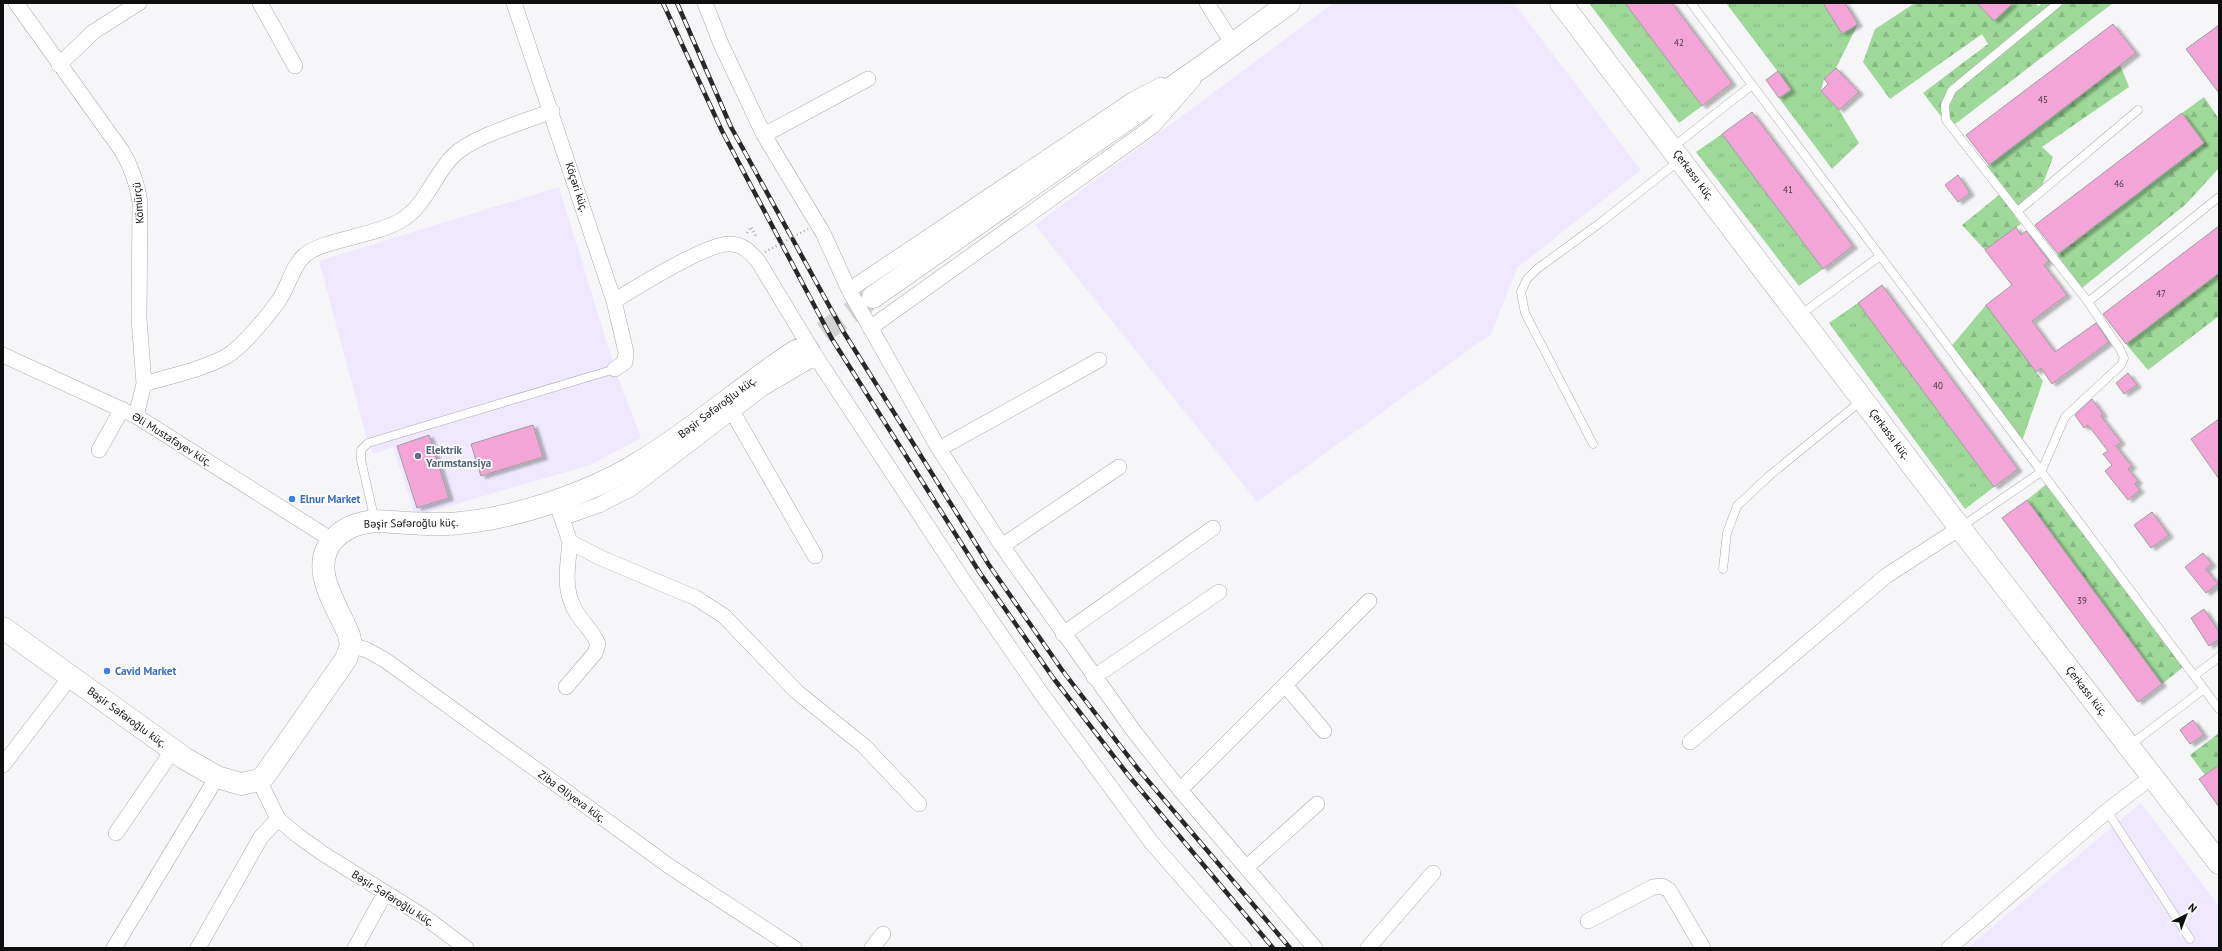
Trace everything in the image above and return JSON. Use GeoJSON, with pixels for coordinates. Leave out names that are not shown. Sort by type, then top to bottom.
{"type":"FeatureCollection","features":[{"type":"Feature","properties":{"kind":"street","name":"Kömürçü"},"geometry":{"type":"LineString","coordinates":[[16,3],[122,151],[133,169],[140,202],[140,342],[144,384],[136,416]]}},
{"type":"Feature","properties":{"kind":"street"},"geometry":{"type":"LineString","coordinates":[[59,65],[93,32],[139,3]]}},
{"type":"Feature","properties":{"kind":"street"},"geometry":{"type":"LineString","coordinates":[[260,3],[296,66]]}},
{"type":"Feature","properties":{"kind":"street","name":"Köçəri küç."},"geometry":{"type":"LineString","coordinates":[[514,3],[552,111],[614,301],[626,352],[625,362],[615,369]]}},
{"type":"Feature","properties":{"kind":"street"},"geometry":{"type":"LineString","coordinates":[[704,3],[721,44],[764,135],[818,223],[849,290],[939,449],[1002,546],[1094,676],[1180,790],[1315,948]]}},
{"type":"Feature","properties":{"kind":"street"},"geometry":{"type":"LineString","coordinates":[[1207,3],[1233,44]]}},
{"type":"Feature","properties":{"kind":"street"},"geometry":{"type":"LineString","coordinates":[[873,297],[1207,63],[1289,3]]}},
{"type":"Feature","properties":{"kind":"street","name":"Çerkassı küç."},"geometry":{"type":"LineString","coordinates":[[1561,3],[1677,153],[1960,528],[2153,776],[2219,864]]}},
{"type":"Feature","properties":{"kind":"street"},"geometry":{"type":"LineString","coordinates":[[849,290],[1134,99],[1207,63]]}},
{"type":"Feature","properties":{"kind":"street"},"geometry":{"type":"LineString","coordinates":[[870,328],[1152,126],[1207,63]]}},
{"type":"Feature","properties":{"kind":"street"},"geometry":{"type":"LineString","coordinates":[[764,135],[868,79]]}},
{"type":"Feature","properties":{"kind":"street"},"geometry":{"type":"LineString","coordinates":[[144,384],[229,355],[265,319],[279,300],[299,262],[313,249],[377,232],[400,221],[413,212],[452,156],[466,144],[552,111]]}},
{"type":"Feature","properties":{"kind":"street"},"geometry":{"type":"LineString","coordinates":[[614,301],[697,255],[728,243],[739,245],[758,261],[806,354],[1041,693],[1152,843],[1244,948]]}},
{"type":"Feature","properties":{"kind":"street"},"geometry":{"type":"LineString","coordinates":[[566,687],[595,653],[598,644],[593,632],[574,609],[566,585],[570,542],[559,510],[599,505],[632,488],[806,354]]}},
{"type":"Feature","properties":{"kind":"street","name":"Bəşir Səfəroğlu küç."},"geometry":{"type":"LineString","coordinates":[[351,645],[349,635],[323,571],[323,558],[332,540],[342,531],[353,525],[375,522],[462,523],[512,513],[559,510],[605,481],[641,462],[755,378],[806,354]]}},
{"type":"Feature","properties":{"kind":"street","name":"Əli Mustafayev küç."},"geometry":{"type":"LineString","coordinates":[[3,356],[136,416],[332,540]]}},
{"type":"Feature","properties":{"kind":"street"},"geometry":{"type":"LineString","coordinates":[[939,449],[1099,360]]}},
{"type":"Feature","properties":{"kind":"street"},"geometry":{"type":"LineString","coordinates":[[99,450],[122,409]]}},
{"type":"Feature","properties":{"kind":"street"},"geometry":{"type":"LineString","coordinates":[[732,411],[814,556]]}},
{"type":"Feature","properties":{"kind":"street"},"geometry":{"type":"LineString","coordinates":[[1002,546],[1119,467]]}},
{"type":"Feature","properties":{"kind":"street"},"geometry":{"type":"LineString","coordinates":[[1063,634],[1213,528]]}},
{"type":"Feature","properties":{"kind":"street"},"geometry":{"type":"LineString","coordinates":[[1690,742],[1886,576],[1960,528]]}},
{"type":"Feature","properties":{"kind":"street"},"geometry":{"type":"LineString","coordinates":[[570,542],[601,558],[696,598],[724,616],[792,688],[864,746],[919,804]]}},
{"type":"Feature","properties":{"kind":"street"},"geometry":{"type":"LineString","coordinates":[[1094,676],[1219,592]]}},
{"type":"Feature","properties":{"kind":"street"},"geometry":{"type":"LineString","coordinates":[[1180,790],[1369,601]]}},
{"type":"Feature","properties":{"kind":"street","name":"Bəşir Səfəroğlu küç."},"geometry":{"type":"LineString","coordinates":[[3,628],[173,750],[217,777],[241,784],[259,780],[278,819],[322,853],[426,918],[448,942],[466,948]]}},
{"type":"Feature","properties":{"kind":"street"},"geometry":{"type":"LineString","coordinates":[[259,780],[266,774],[346,659],[351,645]]}},
{"type":"Feature","properties":{"kind":"street","name":"Ziba Əliyeva küç."},"geometry":{"type":"LineString","coordinates":[[351,645],[367,650],[385,660],[675,871],[794,948]]}},
{"type":"Feature","properties":{"kind":"street"},"geometry":{"type":"LineString","coordinates":[[3,765],[71,676]]}},
{"type":"Feature","properties":{"kind":"street"},"geometry":{"type":"LineString","coordinates":[[1285,685],[1324,731]]}},
{"type":"Feature","properties":{"kind":"street"},"geometry":{"type":"LineString","coordinates":[[116,833],[173,750]]}},
{"type":"Feature","properties":{"kind":"street"},"geometry":{"type":"LineString","coordinates":[[1949,948],[2107,811],[2153,776]]}},
{"type":"Feature","properties":{"kind":"street"},"geometry":{"type":"LineString","coordinates":[[114,948],[217,777]]}},
{"type":"Feature","properties":{"kind":"street"},"geometry":{"type":"LineString","coordinates":[[1247,867],[1317,804]]}},
{"type":"Feature","properties":{"kind":"street"},"geometry":{"type":"LineString","coordinates":[[198,948],[261,837],[278,819]]}},
{"type":"Feature","properties":{"kind":"street"},"geometry":{"type":"LineString","coordinates":[[1368,948],[1433,873]]}},
{"type":"Feature","properties":{"kind":"street"},"geometry":{"type":"LineString","coordinates":[[1588,921],[1653,887],[1662,886],[1669,890],[1703,948]]}},
{"type":"Feature","properties":{"kind":"street"},"geometry":{"type":"LineString","coordinates":[[355,948],[385,893]]}},
{"type":"Feature","properties":{"kind":"street"},"geometry":{"type":"LineString","coordinates":[[872,948],[883,934]]}},
{"type":"Feature","properties":{"kind":"lane"},"geometry":{"type":"LineString","coordinates":[[1691,3],[2219,710]]}},
{"type":"Feature","properties":{"kind":"lane"},"geometry":{"type":"LineString","coordinates":[[1960,528],[2041,472],[2065,417],[2121,365],[2124,358],[2120,349],[2088,302],[1946,120],[1945,105],[1952,90],[2058,3]]}},
{"type":"Feature","properties":{"kind":"lane"},"geometry":{"type":"LineString","coordinates":[[1593,444],[1525,313],[1521,292],[1527,280],[1537,269],[1600,223],[1752,85]]}},
{"type":"Feature","properties":{"kind":"lane"},"geometry":{"type":"LineString","coordinates":[[2018,211],[2138,110]]}},
{"type":"Feature","properties":{"kind":"lane"},"geometry":{"type":"LineString","coordinates":[[2088,302],[2219,197]]}},
{"type":"Feature","properties":{"kind":"lane"},"geometry":{"type":"LineString","coordinates":[[1800,315],[1880,256]]}},
{"type":"Feature","properties":{"kind":"lane"},"geometry":{"type":"LineString","coordinates":[[375,522],[361,460],[361,450],[368,443],[615,369]]}},
{"type":"Feature","properties":{"kind":"lane"},"geometry":{"type":"LineString","coordinates":[[1723,569],[1727,533],[1738,506],[1769,476],[1863,399]]}},
{"type":"Feature","properties":{"kind":"lane"},"geometry":{"type":"LineString","coordinates":[[2194,676],[2219,657]]}},
{"type":"Feature","properties":{"kind":"lane"},"geometry":{"type":"LineString","coordinates":[[2129,746],[2204,689]]}},
{"type":"Feature","properties":{"kind":"lane"},"geometry":{"type":"LineString","coordinates":[[2107,811],[2190,939]]}},
{"type":"Feature","properties":{"kind":"path"},"geometry":{"type":"LineString","coordinates":[[765,252],[808,229]]}},
{"type":"Feature","properties":{"kind":"shaded area"},"geometry":{"type":"Polygon","coordinates":[[[1334,3],[1514,3],[1641,170],[1517,268],[1491,334],[1257,502],[1035,225],[1334,3]]]}},
{"type":"Feature","properties":{"kind":"shaded area"},"geometry":{"type":"Polygon","coordinates":[[[559,187],[615,369],[641,438],[590,465],[415,516],[393,447],[373,454],[368,443],[319,261],[559,187]]]}},
{"type":"Feature","properties":{"kind":"shaded area"},"geometry":{"type":"Polygon","coordinates":[[[2141,803],[2219,906],[2219,948],[1967,948],[2141,803]]]}},
{"type":"Feature","properties":{"kind":"green space"},"geometry":{"type":"Polygon","coordinates":[[[1589,3],[1625,3],[1702,106],[1679,123],[1589,3]]]}},
{"type":"Feature","properties":{"kind":"green space"},"geometry":{"type":"Polygon","coordinates":[[[1726,3],[1823,3],[1842,34],[1858,24],[1836,68],[1824,79],[1821,91],[1839,110],[1859,143],[1832,169],[1779,98],[1791,89],[1726,3]]]}},
{"type":"Feature","properties":{"kind":"green space"},"geometry":{"type":"Polygon","coordinates":[[[1915,3],[1977,3],[1994,21],[2011,5],[2009,3],[2036,3],[2038,6],[2043,3],[2113,3],[1950,128],[1923,93],[1988,44],[1982,34],[1890,99],[1863,62],[1875,29],[1915,3]]]}},
{"type":"Feature","properties":{"kind":"green space"},"geometry":{"type":"Polygon","coordinates":[[[2120,65],[2129,87],[2042,147],[2053,157],[2038,197],[2014,215],[2021,224],[1985,250],[1962,225],[1999,195],[1981,171],[2120,65]]]}},
{"type":"Feature","properties":{"kind":"green space"},"geometry":{"type":"Polygon","coordinates":[[[2204,97],[2219,119],[2219,168],[2186,204],[2082,288],[2057,255],[2204,143],[2182,113],[2204,97]]]}},
{"type":"Feature","properties":{"kind":"green space"},"geometry":{"type":"Polygon","coordinates":[[[1722,134],[1823,269],[1799,286],[1696,152],[1722,134]]]}},
{"type":"Feature","properties":{"kind":"green space"},"geometry":{"type":"Polygon","coordinates":[[[2219,273],[2219,316],[2148,370],[2126,344],[2219,273]]]}},
{"type":"Feature","properties":{"kind":"green space"},"geometry":{"type":"Polygon","coordinates":[[[1858,303],[1994,487],[1965,509],[1829,323],[1858,303]]]}},
{"type":"Feature","properties":{"kind":"green space"},"geometry":{"type":"Polygon","coordinates":[[[1986,305],[2043,381],[2021,444],[1949,349],[1986,305]]]}},
{"type":"Feature","properties":{"kind":"green space"},"geometry":{"type":"Polygon","coordinates":[[[2049,482],[2186,665],[2162,684],[2027,500],[2049,482]]]}},
{"type":"Feature","properties":{"kind":"green space"},"geometry":{"type":"Polygon","coordinates":[[[2219,733],[2219,765],[2205,775],[2190,755],[2219,733]]]}},
{"type":"Feature","properties":{"kind":"building"},"geometry":{"type":"Polygon","coordinates":[[[1625,3],[1672,3],[1732,83],[1702,106],[1625,3]]]}},
{"type":"Feature","properties":{"kind":"building"},"geometry":{"type":"Polygon","coordinates":[[[1823,3],[1845,3],[1858,24],[1842,34],[1823,3]]]}},
{"type":"Feature","properties":{"kind":"building"},"geometry":{"type":"Polygon","coordinates":[[[1977,3],[2013,3],[1994,21],[1977,3]]]}},
{"type":"Feature","properties":{"kind":"building"},"geometry":{"type":"Polygon","coordinates":[[[2113,24],[2136,53],[1989,165],[1966,135],[2113,24]]]}},
{"type":"Feature","properties":{"kind":"building"},"geometry":{"type":"Polygon","coordinates":[[[2219,25],[2219,93],[2186,49],[2219,25]]]}},
{"type":"Feature","properties":{"kind":"building"},"geometry":{"type":"Polygon","coordinates":[[[1836,68],[1859,92],[1839,110],[1821,91],[1828,84],[1824,79],[1836,68]]]}},
{"type":"Feature","properties":{"kind":"building"},"geometry":{"type":"Polygon","coordinates":[[[1778,71],[1791,90],[1779,98],[1766,80],[1778,71]]]}},
{"type":"Feature","properties":{"kind":"building"},"geometry":{"type":"Polygon","coordinates":[[[1752,112],[1853,246],[1823,269],[1722,134],[1752,112]]]}},
{"type":"Feature","properties":{"kind":"building"},"geometry":{"type":"Polygon","coordinates":[[[2182,113],[2204,143],[2058,254],[2035,225],[2182,113]]]}},
{"type":"Feature","properties":{"kind":"building"},"geometry":{"type":"Polygon","coordinates":[[[1958,175],[1970,193],[1958,202],[1945,185],[1958,175]]]}},
{"type":"Feature","properties":{"kind":"building"},"geometry":{"type":"Polygon","coordinates":[[[2219,226],[2219,273],[2126,344],[2103,314],[2219,226]]]}},
{"type":"Feature","properties":{"kind":"building"},"geometry":{"type":"Polygon","coordinates":[[[2016,227],[2021,235],[2026,231],[2049,261],[2044,265],[2067,295],[2032,321],[2055,352],[2096,323],[2109,342],[2052,384],[2041,368],[2036,372],[1986,305],[2012,285],[1985,250],[2016,227]]]}},
{"type":"Feature","properties":{"kind":"building"},"geometry":{"type":"Polygon","coordinates":[[[1882,285],[2018,469],[1994,487],[1858,303],[1882,285]]]}},
{"type":"Feature","properties":{"kind":"building"},"geometry":{"type":"Polygon","coordinates":[[[2128,373],[2137,385],[2124,394],[2116,383],[2128,373]]]}},
{"type":"Feature","properties":{"kind":"building"},"geometry":{"type":"Polygon","coordinates":[[[2092,399],[2103,414],[2101,416],[2121,442],[2116,446],[2132,466],[2128,469],[2138,481],[2135,484],[2140,490],[2128,500],[2105,471],[2112,465],[2103,454],[2108,451],[2088,425],[2084,428],[2075,415],[2092,399]]]}},
{"type":"Feature","properties":{"kind":"building"},"geometry":{"type":"Polygon","coordinates":[[[2219,419],[2219,479],[2191,439],[2219,419]]]}},
{"type":"Feature","properties":{"kind":"building"},"geometry":{"type":"Polygon","coordinates":[[[533,425],[543,457],[481,476],[471,444],[533,425]]]}},
{"type":"Feature","properties":{"kind":"building"},"geometry":{"type":"Polygon","coordinates":[[[429,435],[449,498],[417,508],[397,446],[429,435]]]}},
{"type":"Feature","properties":{"kind":"building"},"geometry":{"type":"Polygon","coordinates":[[[2027,500],[2162,684],[2138,702],[2002,518],[2027,500]]]}},
{"type":"Feature","properties":{"kind":"building"},"geometry":{"type":"Polygon","coordinates":[[[2152,512],[2169,535],[2151,548],[2134,525],[2152,512]]]}},
{"type":"Feature","properties":{"kind":"building"},"geometry":{"type":"Polygon","coordinates":[[[2203,553],[2212,564],[2206,569],[2218,584],[2206,593],[2185,567],[2203,553]]]}},
{"type":"Feature","properties":{"kind":"building"},"geometry":{"type":"Polygon","coordinates":[[[2204,609],[2219,632],[2219,639],[2209,646],[2191,618],[2204,609]]]}},
{"type":"Feature","properties":{"kind":"building"},"geometry":{"type":"Polygon","coordinates":[[[2193,720],[2204,735],[2190,744],[2180,730],[2193,720]]]}},
{"type":"Feature","properties":{"kind":"building"},"geometry":{"type":"Polygon","coordinates":[[[2219,765],[2219,807],[2199,779],[2219,765]]]}},
{"type":"Feature","properties":{"kind":"tunnel"},"geometry":{"type":"LineString","coordinates":[[796,351],[873,297]]}},
{"type":"Feature","properties":{"kind":"railway"},"geometry":{"type":"LineString","coordinates":[[663,3],[722,131],[832,339],[980,573],[1054,679],[1129,776],[1273,948]]}},
{"type":"Feature","properties":{"kind":"railway"},"geometry":{"type":"LineString","coordinates":[[677,3],[731,127],[843,331],[989,565],[1062,670],[1138,769],[1290,948]]}},
{"type":"Feature","properties":{"kind":"place","name":"Elektrik Yarımstansiya"},"geometry":{"type":"Point","coordinates":[418,456]}},
{"type":"Feature","properties":{"kind":"place","name":"Elnur Market"},"geometry":{"type":"Point","coordinates":[292,499]}},
{"type":"Feature","properties":{"kind":"place","name":"Cavid Market"},"geometry":{"type":"Point","coordinates":[107,671]}}]}
